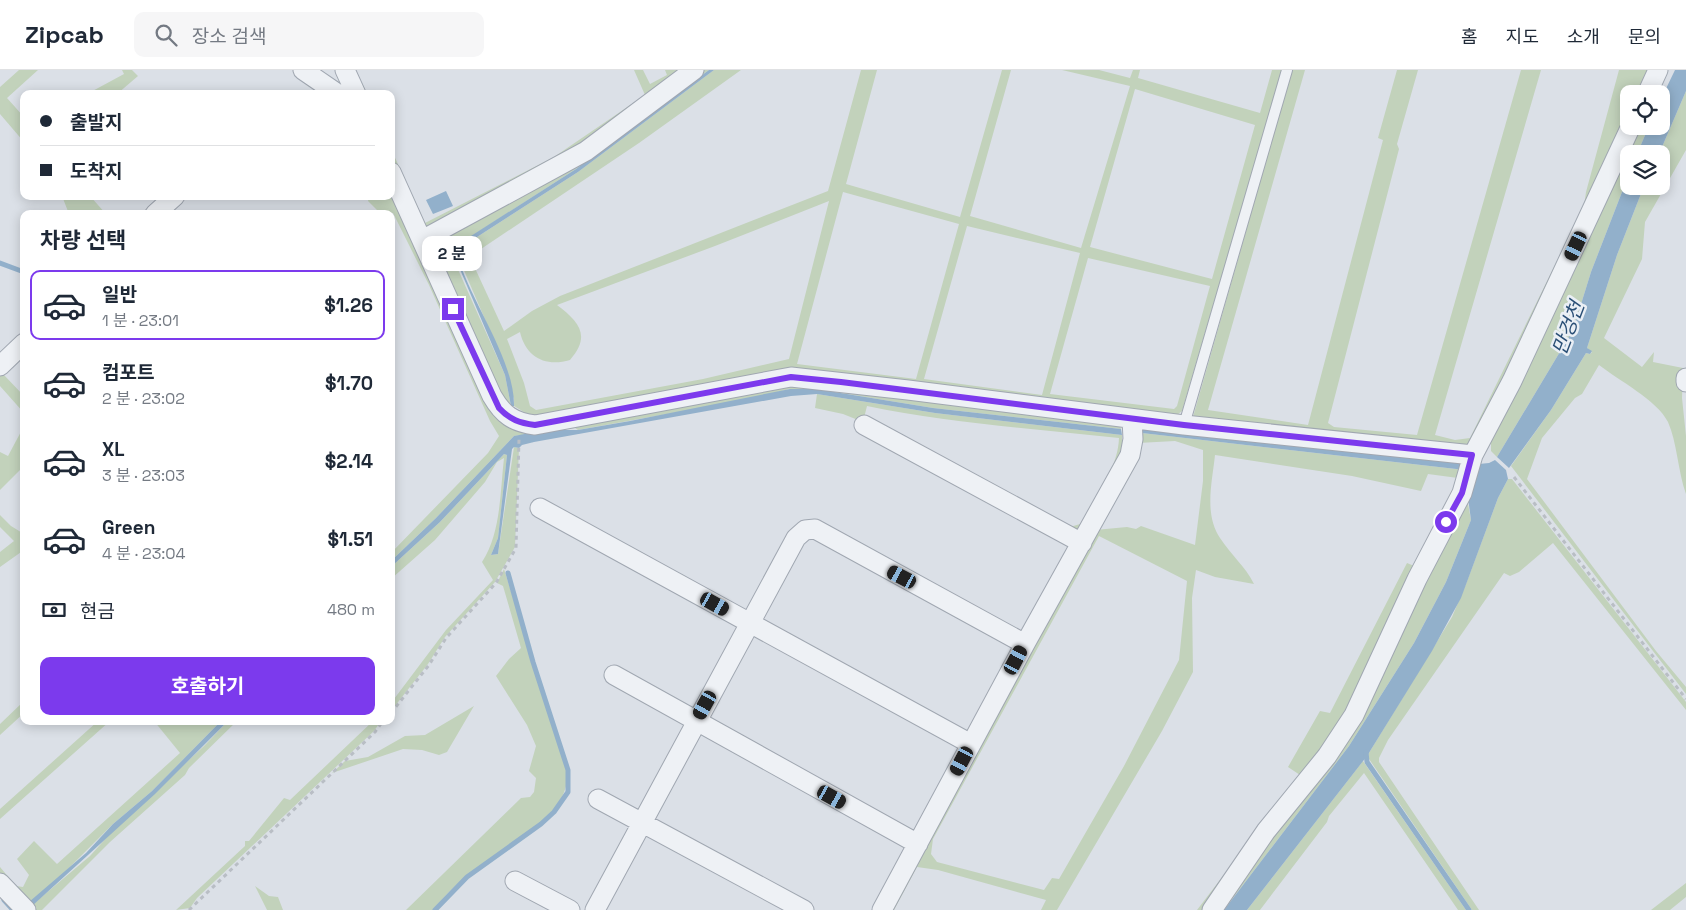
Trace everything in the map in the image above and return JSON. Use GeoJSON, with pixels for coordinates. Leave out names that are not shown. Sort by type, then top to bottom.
{"type":"FeatureCollection","features":[{"type":"Feature","properties":{"kind":"street"},"geometry":{"type":"LineString","coordinates":[[303,70],[341,90]]}},
{"type":"Feature","properties":{"kind":"street"},"geometry":{"type":"LineString","coordinates":[[345,70],[347,90]]}},
{"type":"Feature","properties":{"kind":"street"},"geometry":{"type":"LineString","coordinates":[[422,240],[586,151],[694,70]]}},
{"type":"Feature","properties":{"kind":"street"},"geometry":{"type":"LineString","coordinates":[[1650,85],[1658,70]]}},
{"type":"Feature","properties":{"kind":"street"},"geometry":{"type":"LineString","coordinates":[[1212,910],[1255,846],[1326,756],[1354,715],[1417,579],[1462,493],[1472,455],[1512,381],[1627,135]]}},
{"type":"Feature","properties":{"kind":"street"},"geometry":{"type":"LineString","coordinates":[[395,181],[492,396],[506,416],[520,423],[544,424],[791,377],[898,388],[1184,425],[1472,455]]}},
{"type":"Feature","properties":{"kind":"street"},"geometry":{"type":"LineString","coordinates":[[159,210],[171,200]]}},
{"type":"Feature","properties":{"kind":"street"},"geometry":{"type":"LineString","coordinates":[[0,366],[20,347]]}},
{"type":"Feature","properties":{"kind":"street"},"geometry":{"type":"LineString","coordinates":[[882,910],[1025,644],[1130,455],[1133,439],[1132,419]]}},
{"type":"Feature","properties":{"kind":"street"},"geometry":{"type":"LineString","coordinates":[[864,425],[1082,543]]}},
{"type":"Feature","properties":{"kind":"street"},"geometry":{"type":"LineString","coordinates":[[540,508],[971,744]]}},
{"type":"Feature","properties":{"kind":"street"},"geometry":{"type":"LineString","coordinates":[[595,910],[640,823],[796,538],[805,530],[815,529],[1025,644]]}},
{"type":"Feature","properties":{"kind":"street"},"geometry":{"type":"LineString","coordinates":[[614,675],[918,844]]}},
{"type":"Feature","properties":{"kind":"street"},"geometry":{"type":"LineString","coordinates":[[598,799],[804,910]]}},
{"type":"Feature","properties":{"kind":"street"},"geometry":{"type":"LineString","coordinates":[[515,881],[570,910]]}},
{"type":"Feature","properties":{"kind":"street"},"geometry":{"type":"LineString","coordinates":[[0,883],[26,910]]}},
{"type":"Feature","properties":{"kind":"lane"},"geometry":{"type":"LineString","coordinates":[[1184,425],[1286,70]]}},
{"type":"Feature","properties":{"kind":"path"},"geometry":{"type":"LineString","coordinates":[[395,708],[429,665],[446,638],[496,583],[516,548],[520,434]]}},
{"type":"Feature","properties":{"kind":"path"},"geometry":{"type":"LineString","coordinates":[[1514,477],[1686,699]]}},
{"type":"Feature","properties":{"kind":"path"},"geometry":{"type":"LineString","coordinates":[[189,910],[380,725]]}},
{"type":"Feature","properties":{"kind":"green space"},"geometry":{"type":"Polygon","coordinates":[[[19,70],[38,70],[7,98],[20,113],[20,137],[0,114],[0,87],[19,70]]]}},
{"type":"Feature","properties":{"kind":"green space"},"geometry":{"type":"Polygon","coordinates":[[[122,70],[132,70],[138,76],[122,90],[94,90],[124,74],[122,70]]]}},
{"type":"Feature","properties":{"kind":"green space"},"geometry":{"type":"Polygon","coordinates":[[[634,70],[643,70],[650,84],[667,75],[665,70],[684,70],[553,165],[427,229],[420,224],[395,168],[395,158],[425,223],[554,157],[645,95],[634,70]]]}},
{"type":"Feature","properties":{"kind":"green space"},"geometry":{"type":"Polygon","coordinates":[[[701,70],[709,70],[576,169],[461,243],[453,253],[456,265],[505,375],[511,406],[498,393],[439,259],[442,240],[701,70]]]}},
{"type":"Feature","properties":{"kind":"green space"},"geometry":{"type":"Polygon","coordinates":[[[714,70],[741,70],[639,143],[481,249],[473,257],[474,266],[504,331],[532,311],[560,296],[828,191],[861,70],[877,70],[846,184],[960,217],[1002,70],[1011,70],[970,216],[1081,248],[1130,86],[1062,70],[1099,70],[1130,78],[1133,70],[1140,70],[1138,78],[1260,113],[1272,70],[1282,70],[1182,411],[1177,415],[813,373],[532,417],[514,406],[514,399],[496,345],[457,254],[463,246],[578,172],[714,70]],[[1135,89],[1090,247],[1212,279],[1255,125],[1135,89]],[[843,192],[797,364],[916,379],[959,224],[843,192]],[[829,201],[557,305],[571,317],[580,329],[580,343],[570,360],[553,362],[538,358],[527,348],[520,332],[507,339],[524,383],[530,406],[536,410],[703,379],[789,359],[829,201]],[[967,226],[924,379],[1042,395],[1080,253],[967,226]],[[1088,258],[1050,394],[1174,409],[1177,406],[1210,286],[1088,258]]]}},
{"type":"Feature","properties":{"kind":"green space"},"geometry":{"type":"Polygon","coordinates":[[[1292,70],[1305,70],[1208,410],[1308,425],[1383,140],[1378,138],[1397,70],[1418,70],[1397,144],[1399,149],[1328,423],[1334,427],[1417,435],[1521,70],[1541,70],[1435,435],[1455,440],[1470,438],[1584,206],[1586,192],[1619,70],[1654,70],[1646,85],[1620,85],[1620,135],[1623,135],[1471,444],[1463,447],[1193,417],[1292,70]]]}},
{"type":"Feature","properties":{"kind":"green space"},"geometry":{"type":"Polygon","coordinates":[[[1686,91],[1686,150],[1670,178],[1670,145],[1663,145],[1667,135],[1670,135],[1670,128],[1686,91]]]}},
{"type":"Feature","properties":{"kind":"green space"},"geometry":{"type":"Polygon","coordinates":[[[1630,135],[1645,135],[1641,145],[1625,145],[1630,135]]]}},
{"type":"Feature","properties":{"kind":"green space"},"geometry":{"type":"Polygon","coordinates":[[[1620,157],[1621,195],[1591,272],[1573,330],[1497,457],[1491,451],[1491,438],[1620,157]]]}},
{"type":"Feature","properties":{"kind":"green space"},"geometry":{"type":"Polygon","coordinates":[[[1640,195],[1660,195],[1645,222],[1642,259],[1604,338],[1642,367],[1654,352],[1653,362],[1683,368],[1682,398],[1686,436],[1686,494],[1671,430],[1663,414],[1646,398],[1599,365],[1582,394],[1575,398],[1542,438],[1527,479],[1656,651],[1686,687],[1686,694],[1511,466],[1551,410],[1586,353],[1590,354],[1592,352],[1587,348],[1617,255],[1640,195]]]}},
{"type":"Feature","properties":{"kind":"green space"},"geometry":{"type":"Polygon","coordinates":[[[64,200],[94,200],[102,210],[67,210],[64,200]]]}},
{"type":"Feature","properties":{"kind":"green space"},"geometry":{"type":"Polygon","coordinates":[[[395,200],[502,420],[785,383],[1120,426],[1121,429],[933,408],[816,389],[790,389],[740,401],[578,430],[575,428],[514,436],[436,518],[395,557],[395,549],[488,453],[499,436],[490,421],[429,285],[395,217],[395,210],[377,210],[368,201],[395,200]]]}},
{"type":"Feature","properties":{"kind":"green space"},"geometry":{"type":"Polygon","coordinates":[[[20,357],[4,375],[20,392],[20,408],[0,386],[0,372],[20,357]]]}},
{"type":"Feature","properties":{"kind":"green space"},"geometry":{"type":"Polygon","coordinates":[[[817,394],[935,413],[1122,435],[1122,456],[1081,532],[1067,528],[1080,524],[1101,490],[1115,459],[1119,438],[961,421],[867,406],[863,422],[843,414],[815,408],[817,394]]]}},
{"type":"Feature","properties":{"kind":"green space"},"geometry":{"type":"Polygon","coordinates":[[[1142,433],[1465,470],[1458,478],[1428,474],[1421,491],[1352,476],[1215,455],[1210,498],[1215,529],[1254,584],[1215,577],[1196,570],[1192,598],[1193,672],[1162,731],[1057,910],[1041,910],[1046,900],[938,870],[917,867],[894,910],[888,910],[1095,530],[1127,527],[1136,529],[1141,526],[1195,545],[1203,481],[1203,450],[1175,441],[1138,443],[1142,433]],[[1099,536],[933,839],[931,854],[937,862],[1044,890],[1052,878],[1059,879],[1124,766],[1179,660],[1187,581],[1099,536]]]}},
{"type":"Feature","properties":{"kind":"green space"},"geometry":{"type":"Polygon","coordinates":[[[20,434],[20,470],[0,490],[0,452],[8,456],[20,434]]]}},
{"type":"Feature","properties":{"kind":"green space"},"geometry":{"type":"Polygon","coordinates":[[[514,447],[519,448],[515,547],[495,582],[445,637],[428,664],[395,706],[395,698],[446,630],[493,580],[482,562],[488,551],[496,526],[504,458],[497,462],[485,482],[435,540],[395,575],[395,563],[440,522],[504,454],[507,455],[498,538],[491,555],[498,554],[514,447]]]}},
{"type":"Feature","properties":{"kind":"green space"},"geometry":{"type":"Polygon","coordinates":[[[1470,474],[1468,504],[1471,520],[1446,582],[1414,643],[1349,746],[1224,910],[1214,910],[1339,742],[1470,474]]]}},
{"type":"Feature","properties":{"kind":"green space"},"geometry":{"type":"Polygon","coordinates":[[[1508,479],[1512,479],[1686,702],[1686,710],[1553,543],[1519,572],[1510,576],[1504,573],[1388,740],[1379,758],[1379,762],[1479,910],[1472,910],[1367,756],[1452,617],[1498,498],[1508,479]]]}},
{"type":"Feature","properties":{"kind":"green space"},"geometry":{"type":"Polygon","coordinates":[[[0,515],[20,532],[20,553],[0,567],[0,552],[14,541],[0,527],[0,515]]]}},
{"type":"Feature","properties":{"kind":"green space"},"geometry":{"type":"Polygon","coordinates":[[[1407,563],[1419,568],[1360,696],[1208,910],[1197,910],[1300,775],[1288,767],[1320,711],[1330,713],[1407,563]]]}},
{"type":"Feature","properties":{"kind":"green space"},"geometry":{"type":"Polygon","coordinates":[[[504,569],[567,770],[566,787],[558,803],[531,832],[461,881],[433,910],[406,910],[521,798],[530,797],[534,792],[536,778],[529,771],[536,746],[527,725],[496,676],[509,659],[521,648],[503,586],[497,583],[504,569]]]}},
{"type":"Feature","properties":{"kind":"green space"},"geometry":{"type":"Polygon","coordinates":[[[20,705],[20,717],[0,735],[0,724],[20,705]]]}},
{"type":"Feature","properties":{"kind":"green space"},"geometry":{"type":"Polygon","coordinates":[[[474,706],[447,752],[439,755],[422,750],[403,749],[332,773],[345,761],[368,757],[405,736],[425,735],[474,706]]]}},
{"type":"Feature","properties":{"kind":"green space"},"geometry":{"type":"Polygon","coordinates":[[[94,725],[106,725],[0,819],[0,809],[94,725]]]}},
{"type":"Feature","properties":{"kind":"green space"},"geometry":{"type":"Polygon","coordinates":[[[157,725],[217,725],[152,791],[113,824],[32,905],[90,856],[116,827],[224,725],[233,725],[189,768],[185,775],[110,842],[42,910],[32,910],[0,876],[0,867],[16,886],[23,887],[29,875],[17,859],[34,841],[57,864],[180,753],[157,725]]]}},
{"type":"Feature","properties":{"kind":"green space"},"geometry":{"type":"Polygon","coordinates":[[[369,725],[378,725],[197,898],[190,908],[176,910],[245,846],[245,841],[249,841],[284,798],[290,800],[369,725]]]}},
{"type":"Feature","properties":{"kind":"green space"},"geometry":{"type":"Polygon","coordinates":[[[1363,761],[1466,910],[1458,910],[1364,773],[1329,816],[1327,822],[1260,910],[1247,910],[1363,761]]]}},
{"type":"Feature","properties":{"kind":"green space"},"geometry":{"type":"Polygon","coordinates":[[[1686,883],[1686,897],[1670,910],[1651,910],[1686,883]]]}},
{"type":"Feature","properties":{"kind":"green space"},"geometry":{"type":"Polygon","coordinates":[[[255,886],[269,896],[278,897],[283,910],[267,910],[255,886]]]}},
{"type":"Feature","properties":{"kind":"water"},"geometry":{"type":"Polygon","coordinates":[[[709,70],[714,70],[578,172],[463,246],[457,254],[463,272],[507,369],[514,406],[511,406],[505,375],[453,253],[460,243],[576,169],[709,70]]]}},
{"type":"Feature","properties":{"kind":"water"},"geometry":{"type":"Polygon","coordinates":[[[1675,70],[1686,70],[1686,91],[1670,128],[1670,85],[1668,85],[1675,70]]]}},
{"type":"Feature","properties":{"kind":"water"},"geometry":{"type":"Polygon","coordinates":[[[1645,135],[1667,135],[1663,145],[1641,145],[1645,135]]]}},
{"type":"Feature","properties":{"kind":"water"},"geometry":{"type":"Polygon","coordinates":[[[446,191],[453,206],[433,214],[426,200],[446,191]]]}},
{"type":"Feature","properties":{"kind":"water"},"geometry":{"type":"Polygon","coordinates":[[[1621,195],[1640,195],[1617,255],[1587,348],[1592,351],[1590,354],[1586,353],[1551,410],[1509,468],[1497,457],[1573,330],[1591,272],[1621,195]]]}},
{"type":"Feature","properties":{"kind":"water"},"geometry":{"type":"Polygon","coordinates":[[[790,389],[816,389],[933,408],[1121,429],[1122,435],[935,413],[817,394],[791,396],[534,442],[522,445],[519,448],[514,447],[512,449],[498,554],[491,555],[498,538],[507,455],[504,454],[440,522],[395,563],[395,557],[436,518],[514,436],[545,430],[578,430],[790,389]]]}},
{"type":"Feature","properties":{"kind":"water"},"geometry":{"type":"Polygon","coordinates":[[[1143,429],[1467,461],[1465,470],[1142,433],[1143,429]]]}},
{"type":"Feature","properties":{"kind":"water"},"geometry":{"type":"Polygon","coordinates":[[[1495,460],[1506,470],[1508,479],[1498,498],[1461,598],[1432,651],[1367,756],[1247,910],[1224,910],[1349,746],[1414,643],[1446,582],[1471,520],[1468,498],[1479,464],[1495,460]]]}},
{"type":"Feature","properties":{"kind":"water"},"geometry":{"type":"Polygon","coordinates":[[[217,725],[224,725],[155,794],[32,906],[29,902],[86,853],[113,824],[152,791],[217,725]]]}},
{"type":"Feature","properties":{"kind":"waterway"},"geometry":{"type":"LineString","coordinates":[[0,263],[20,270]]}},
{"type":"Feature","properties":{"kind":"waterway"},"geometry":{"type":"LineString","coordinates":[[435,910],[467,877],[541,824],[554,812],[568,792],[568,770],[533,662],[508,573]]}},
{"type":"Feature","properties":{"kind":"waterway"},"geometry":{"type":"LineString","coordinates":[[1366,752],[1367,762],[1469,910]]}},
{"type":"Feature","properties":{"kind":"waterway"},"geometry":{"type":"LineString","coordinates":[[4,900],[13,910]]}},
{"type":"Feature","properties":{"kind":"route"},"geometry":{"type":"LineString","coordinates":[[453,309],[499,408],[506,416],[520,423],[535,425],[791,377],[841,382],[1132,419],[1472,455],[1462,493],[1446,522]]}},
{"type":"Feature","properties":{"kind":"water label","name":"만겅천"},"geometry":{"type":"Point","coordinates":[1568,328]}}]}
